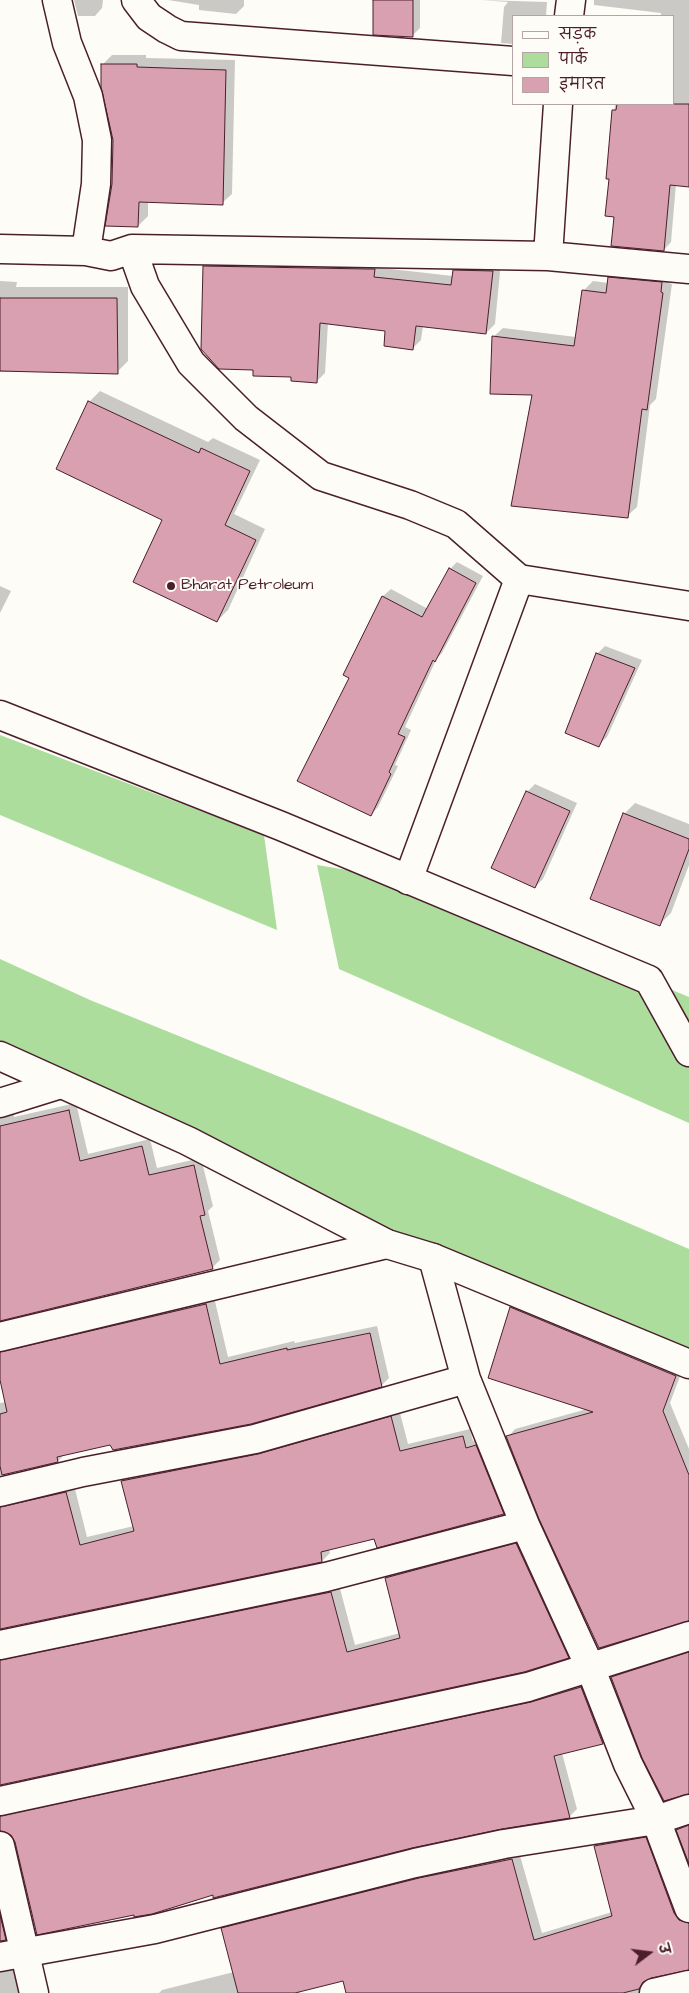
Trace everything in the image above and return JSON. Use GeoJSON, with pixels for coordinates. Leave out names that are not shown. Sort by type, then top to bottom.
{"type":"FeatureCollection","features":[{"type":"Feature","properties":{"kind":"street"},"geometry":{"type":"LineString","coordinates":[[57,0],[67,43],[88,96],[97,140],[96,184],[86,251]]}},
{"type":"Feature","properties":{"kind":"street"},"geometry":{"type":"LineString","coordinates":[[136,0],[149,17],[167,30],[182,36],[512,61]]}},
{"type":"Feature","properties":{"kind":"street"},"geometry":{"type":"LineString","coordinates":[[569,15],[571,0]]}},
{"type":"Feature","properties":{"kind":"street"},"geometry":{"type":"LineString","coordinates":[[548,256],[558,105]]}},
{"type":"Feature","properties":{"kind":"street"},"geometry":{"type":"LineString","coordinates":[[0,248],[86,251],[111,256],[132,249],[548,256],[689,269]]}},
{"type":"Feature","properties":{"kind":"street"},"geometry":{"type":"LineString","coordinates":[[132,249],[145,286],[191,363],[246,418],[321,476],[410,505],[456,524],[520,579],[689,606]]}},
{"type":"Feature","properties":{"kind":"street"},"geometry":{"type":"LineString","coordinates":[[408,880],[520,579]]}},
{"type":"Feature","properties":{"kind":"street"},"geometry":{"type":"LineString","coordinates":[[0,715],[281,826],[649,980],[689,1052]]}},
{"type":"Feature","properties":{"kind":"street"},"geometry":{"type":"LineString","coordinates":[[0,1056],[188,1141],[387,1244],[433,1258],[689,1364]]}},
{"type":"Feature","properties":{"kind":"street"},"geometry":{"type":"LineString","coordinates":[[0,1103],[61,1084]]}},
{"type":"Feature","properties":{"kind":"street"},"geometry":{"type":"LineString","coordinates":[[0,1337],[387,1244]]}},
{"type":"Feature","properties":{"kind":"street"},"geometry":{"type":"LineString","coordinates":[[433,1258],[466,1379],[526,1525],[590,1667],[628,1764],[656,1820],[689,1908]]}},
{"type":"Feature","properties":{"kind":"street"},"geometry":{"type":"LineString","coordinates":[[0,1492],[83,1472],[255,1439],[466,1379]]}},
{"type":"Feature","properties":{"kind":"street"},"geometry":{"type":"LineString","coordinates":[[0,1644],[326,1577],[526,1525]]}},
{"type":"Feature","properties":{"kind":"street"},"geometry":{"type":"LineString","coordinates":[[0,1801],[528,1687],[689,1636]]}},
{"type":"Feature","properties":{"kind":"street"},"geometry":{"type":"LineString","coordinates":[[12,1954],[155,1929],[415,1863],[504,1844],[656,1820],[689,1809]]}},
{"type":"Feature","properties":{"kind":"street"},"geometry":{"type":"LineString","coordinates":[[0,1846],[12,1954],[34,1993]]}},
{"type":"Feature","properties":{"kind":"street"},"geometry":{"type":"LineString","coordinates":[[654,1993],[689,1985]]}},
{"type":"Feature","properties":{"kind":"green space"},"geometry":{"type":"Polygon","coordinates":[[[0,735],[264,835],[277,930],[0,815],[0,735]]]}},
{"type":"Feature","properties":{"kind":"green space"},"geometry":{"type":"Polygon","coordinates":[[[317,865],[408,880],[689,997],[689,1123],[339,969],[317,865]]]}},
{"type":"Feature","properties":{"kind":"green space"},"geometry":{"type":"Polygon","coordinates":[[[0,959],[90,1000],[413,1131],[689,1249],[689,1364],[0,1056],[0,959]]]}},
{"type":"Feature","properties":{"kind":"building"},"geometry":{"type":"Polygon","coordinates":[[[373,0],[413,0],[413,37],[373,35],[373,0]]]}},
{"type":"Feature","properties":{"kind":"building"},"geometry":{"type":"Polygon","coordinates":[[[101,64],[137,64],[137,67],[226,70],[223,205],[139,202],[138,227],[105,226],[112,184],[113,140],[101,87],[101,64]]]}},
{"type":"Feature","properties":{"kind":"building"},"geometry":{"type":"Polygon","coordinates":[[[689,104],[689,187],[670,185],[664,251],[611,246],[614,217],[605,216],[609,179],[606,179],[612,110],[616,110],[617,105],[689,104]]]}},
{"type":"Feature","properties":{"kind":"building"},"geometry":{"type":"Polygon","coordinates":[[[203,266],[375,269],[374,277],[451,285],[453,270],[493,271],[486,334],[416,326],[413,350],[384,346],[385,331],[320,323],[317,383],[291,381],[291,377],[253,376],[253,370],[219,369],[201,349],[203,266]]]}},
{"type":"Feature","properties":{"kind":"building"},"geometry":{"type":"Polygon","coordinates":[[[608,277],[662,282],[661,292],[663,293],[647,410],[642,409],[628,518],[511,506],[532,395],[490,394],[492,336],[574,346],[582,290],[606,293],[608,277]]]}},
{"type":"Feature","properties":{"kind":"building"},"geometry":{"type":"Polygon","coordinates":[[[0,298],[117,298],[118,374],[0,371],[0,298]]]}},
{"type":"Feature","properties":{"kind":"building"},"geometry":{"type":"Polygon","coordinates":[[[88,401],[199,453],[201,448],[250,471],[225,525],[256,540],[217,622],[133,582],[162,520],[56,469],[88,401]]]}},
{"type":"Feature","properties":{"kind":"building"},"geometry":{"type":"Polygon","coordinates":[[[449,568],[476,583],[435,662],[433,660],[398,734],[405,737],[389,772],[391,774],[371,816],[297,781],[349,678],[343,675],[382,596],[422,617],[449,568]]]}},
{"type":"Feature","properties":{"kind":"building"},"geometry":{"type":"Polygon","coordinates":[[[596,653],[635,668],[599,747],[565,733],[596,653]]]}},
{"type":"Feature","properties":{"kind":"building"},"geometry":{"type":"Polygon","coordinates":[[[526,791],[570,811],[535,888],[491,868],[526,791]]]}},
{"type":"Feature","properties":{"kind":"building"},"geometry":{"type":"Polygon","coordinates":[[[623,813],[689,839],[689,849],[660,926],[590,899],[623,813]]]}},
{"type":"Feature","properties":{"kind":"building"},"geometry":{"type":"Polygon","coordinates":[[[69,1110],[80,1161],[142,1146],[149,1175],[194,1165],[205,1215],[200,1216],[213,1269],[0,1321],[0,1126],[69,1110]]]}},
{"type":"Feature","properties":{"kind":"building"},"geometry":{"type":"Polygon","coordinates":[[[206,1304],[220,1364],[287,1348],[287,1350],[370,1333],[382,1387],[251,1424],[113,1450],[110,1445],[57,1457],[58,1462],[2,1475],[0,1466],[0,1414],[7,1412],[0,1380],[0,1352],[206,1304]]]}},
{"type":"Feature","properties":{"kind":"building"},"geometry":{"type":"Polygon","coordinates":[[[510,1307],[676,1376],[663,1411],[689,1475],[689,1621],[599,1648],[539,1519],[506,1436],[593,1412],[488,1378],[510,1307]]]}},
{"type":"Feature","properties":{"kind":"building"},"geometry":{"type":"Polygon","coordinates":[[[391,1416],[400,1451],[463,1436],[466,1448],[476,1445],[504,1514],[377,1548],[374,1539],[321,1552],[322,1562],[0,1629],[0,1507],[66,1492],[80,1545],[134,1531],[121,1481],[258,1454],[391,1416]]]}},
{"type":"Feature","properties":{"kind":"building"},"geometry":{"type":"Polygon","coordinates":[[[516,1543],[569,1658],[524,1672],[0,1785],[0,1660],[331,1592],[347,1652],[400,1638],[385,1578],[516,1543]]]}},
{"type":"Feature","properties":{"kind":"building"},"geometry":{"type":"Polygon","coordinates":[[[689,1652],[689,1794],[664,1801],[642,1758],[611,1677],[689,1652]]]}},
{"type":"Feature","properties":{"kind":"building"},"geometry":{"type":"Polygon","coordinates":[[[581,1687],[603,1744],[554,1756],[570,1818],[502,1829],[412,1848],[213,1898],[213,1895],[152,1914],[134,1917],[134,1915],[37,1935],[15,1842],[11,1835],[0,1831],[0,1816],[531,1702],[581,1687]]]}},
{"type":"Feature","properties":{"kind":"building"},"geometry":{"type":"Polygon","coordinates":[[[689,1825],[689,1864],[676,1830],[689,1825]]]}},
{"type":"Feature","properties":{"kind":"building"},"geometry":{"type":"Polygon","coordinates":[[[646,1837],[674,1913],[679,1920],[689,1923],[689,1970],[651,1978],[643,1982],[639,1989],[623,1993],[346,1993],[343,1981],[295,1993],[238,1993],[221,1928],[419,1878],[512,1859],[534,1940],[612,1916],[594,1846],[646,1837]]]}},
{"type":"Feature","properties":{"kind":"building"},"geometry":{"type":"Polygon","coordinates":[[[0,1915],[6,1940],[0,1941],[0,1915]]]}},
{"type":"Feature","properties":{"kind":"place","name":"Bharat Petroleum"},"geometry":{"type":"Point","coordinates":[171,586]}}]}
